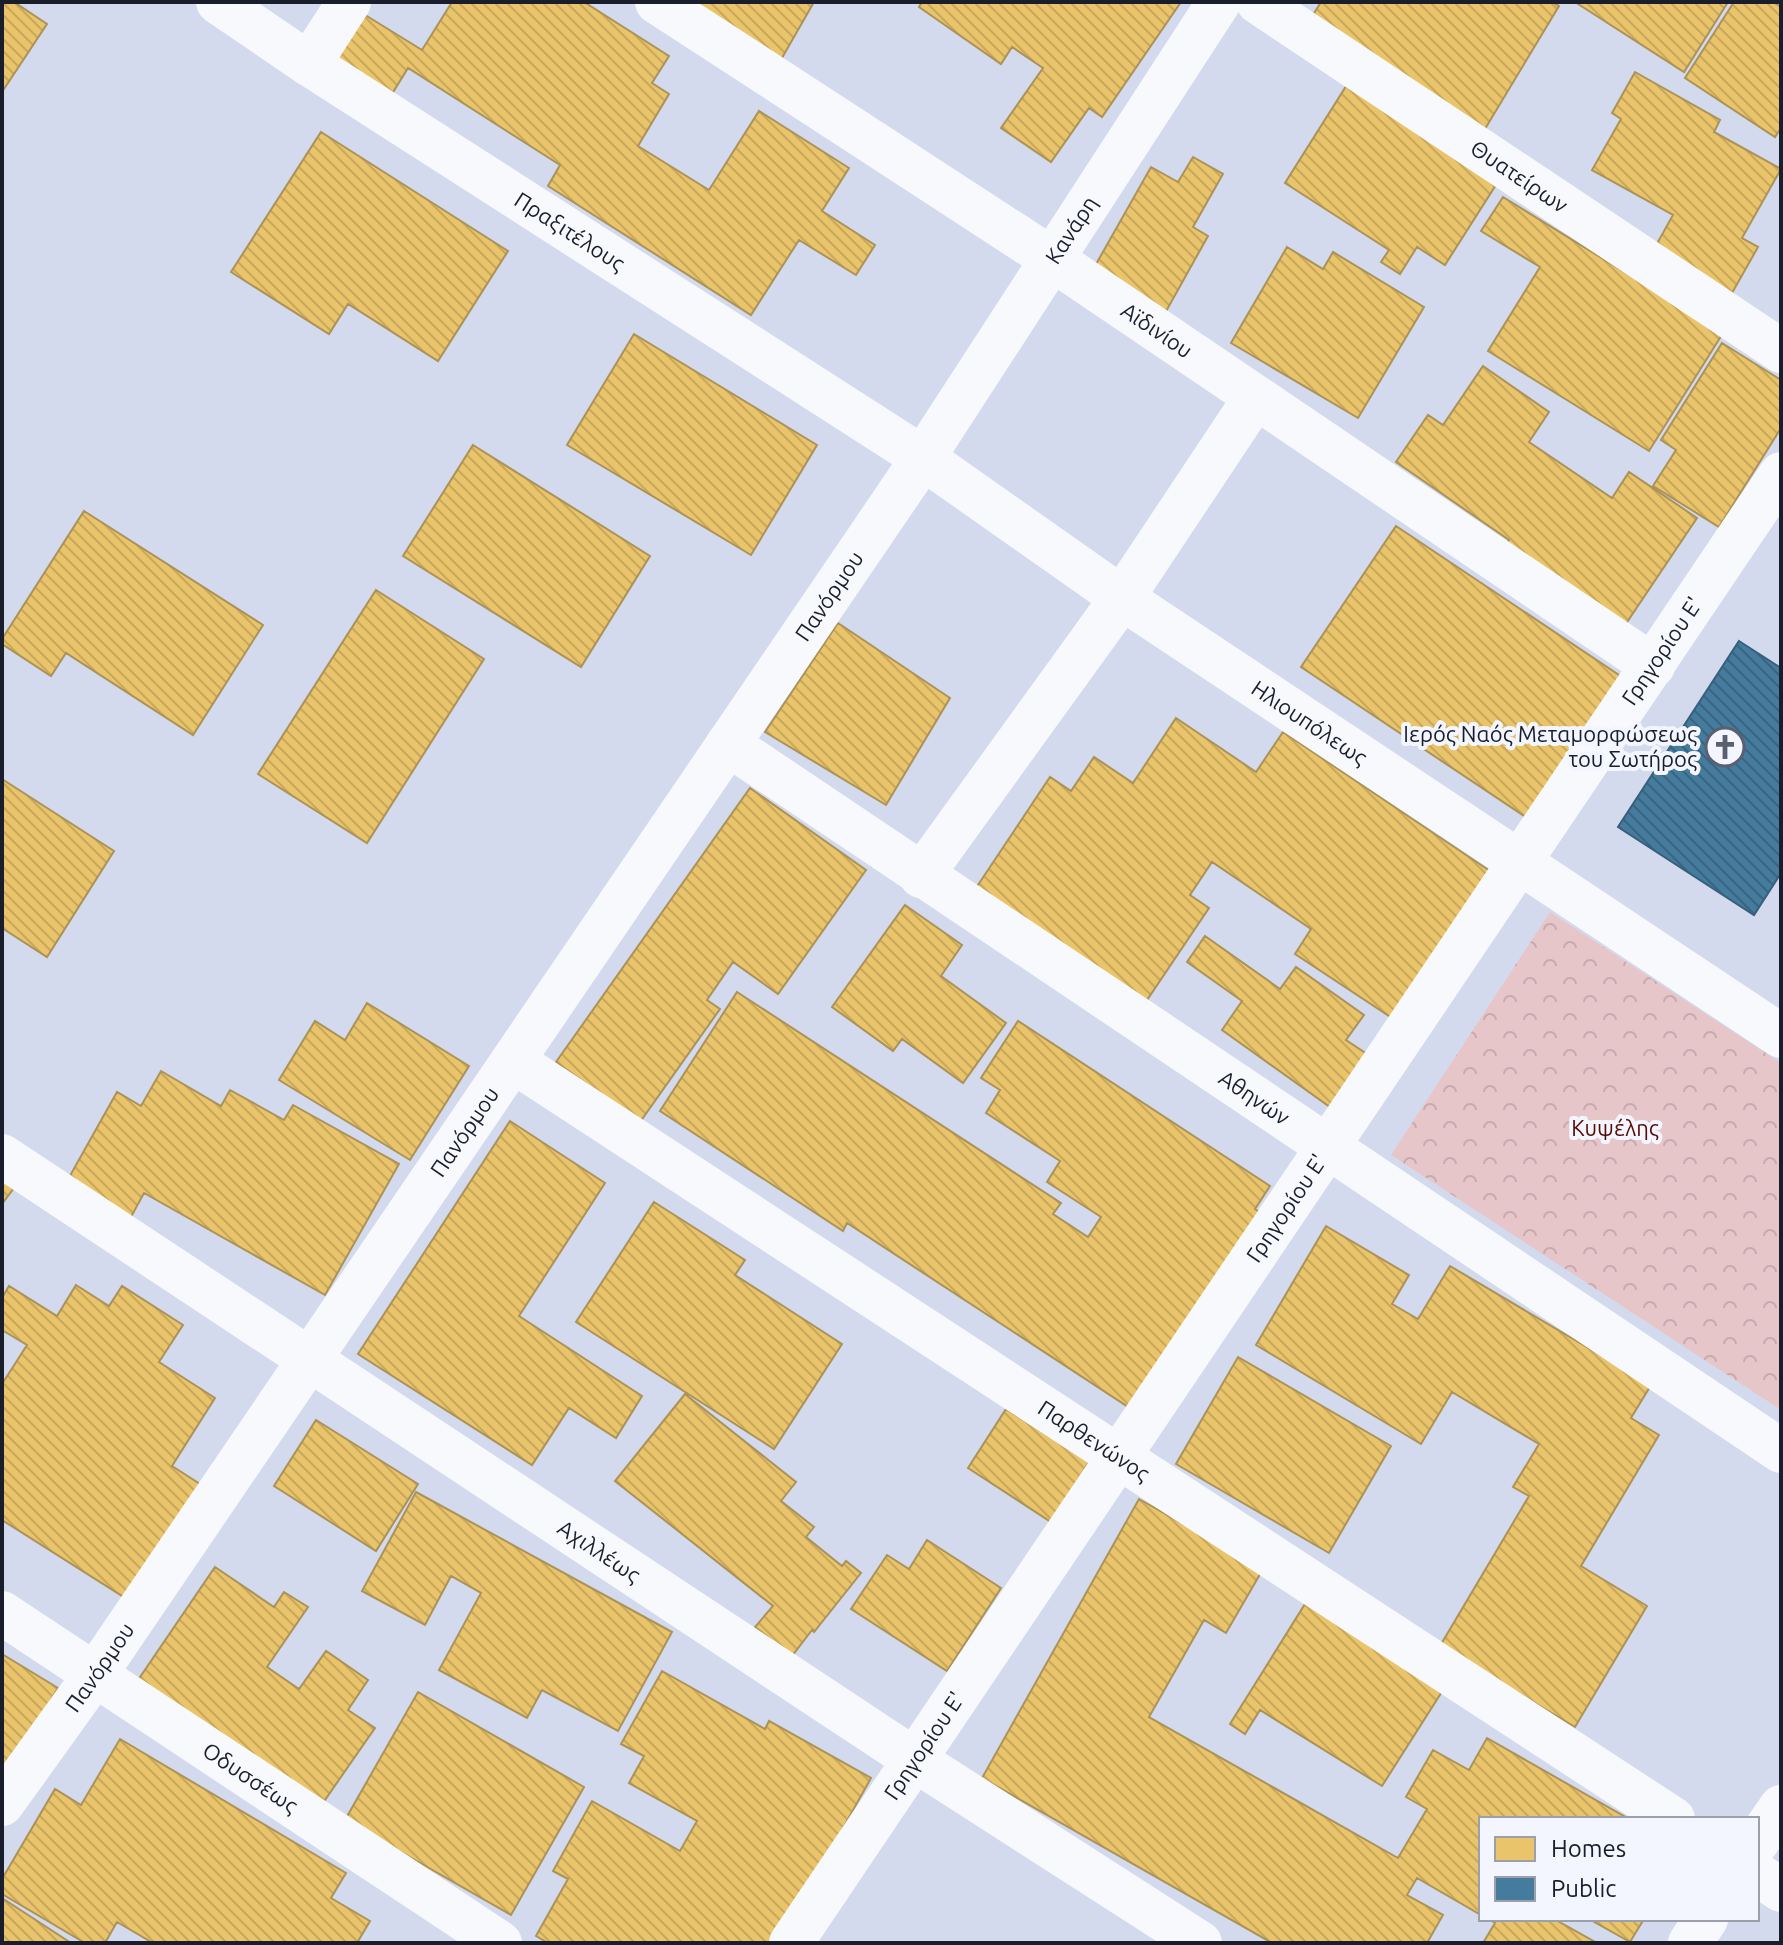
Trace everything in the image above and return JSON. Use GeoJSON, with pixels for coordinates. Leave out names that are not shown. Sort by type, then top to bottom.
{"type":"FeatureCollection","features":[{"type":"Feature","properties":{"kind":"street","name":"Πραξιτέλους"},"geometry":{"type":"LineString","coordinates":[[218,2],[309,64],[923,458]]}},
{"type":"Feature","properties":{"kind":"street"},"geometry":{"type":"LineString","coordinates":[[309,64],[349,2]]}},
{"type":"Feature","properties":{"kind":"street","name":"Αϊδινίου"},"geometry":{"type":"LineString","coordinates":[[657,2],[1052,259],[1653,666]]}},
{"type":"Feature","properties":{"kind":"street","name":"Κανάρη"},"geometry":{"type":"LineString","coordinates":[[923,458],[1219,2]]}},
{"type":"Feature","properties":{"kind":"street","name":"Θυατείρων"},"geometry":{"type":"LineString","coordinates":[[1258,2],[1781,351]]}},
{"type":"Feature","properties":{"kind":"street"},"geometry":{"type":"LineString","coordinates":[[921,876],[1122,598],[1255,398]]}},
{"type":"Feature","properties":{"kind":"street","name":"Ηλιουπόλεως"},"geometry":{"type":"LineString","coordinates":[[923,458],[1122,598],[1781,1036]]}},
{"type":"Feature","properties":{"kind":"street","name":"Πανόρμου"},"geometry":{"type":"LineString","coordinates":[[2,1804],[94,1676],[923,458]]}},
{"type":"Feature","properties":{"kind":"street","name":"Γρηγορίου Ε'"},"geometry":{"type":"LineString","coordinates":[[791,1943],[1781,474]]}},
{"type":"Feature","properties":{"kind":"street","name":"Αθηνών"},"geometry":{"type":"LineString","coordinates":[[728,744],[1781,1451]]}},
{"type":"Feature","properties":{"kind":"street","name":"Παρθενώνος"},"geometry":{"type":"LineString","coordinates":[[513,1061],[1670,1817]]}},
{"type":"Feature","properties":{"kind":"street","name":"Αχιλλέως"},"geometry":{"type":"LineString","coordinates":[[2,1156],[915,1760],[1200,1943]]}},
{"type":"Feature","properties":{"kind":"street","name":"Οδυσσέως"},"geometry":{"type":"LineString","coordinates":[[2,1613],[500,1943]]}},
{"type":"Feature","properties":{"kind":"street"},"geometry":{"type":"LineString","coordinates":[[1759,1839],[1781,1807]]}},
{"type":"Feature","properties":{"kind":"street"},"geometry":{"type":"LineString","coordinates":[[1759,1875],[1781,1890]]}},
{"type":"Feature","properties":{"kind":"street"},"geometry":{"type":"LineString","coordinates":[[1690,1943],[1705,1921]]}},
{"type":"Feature","properties":{"kind":"green space","name":"Κυψέλης"},"geometry":{"type":"Polygon","coordinates":[[[1550,912],[1781,1063],[1781,1410],[1391,1155],[1550,912]]]}},
{"type":"Feature","properties":{"kind":"building: Homes"},"geometry":{"type":"Polygon","coordinates":[[[2,2],[14,2],[47,24],[2,92],[2,2]]]}},
{"type":"Feature","properties":{"kind":"building: Homes"},"geometry":{"type":"Polygon","coordinates":[[[452,2],[584,2],[669,56],[652,83],[669,94],[638,146],[709,190],[759,111],[849,168],[822,211],[875,245],[856,275],[799,240],[751,315],[548,186],[560,165],[408,68],[387,102],[329,66],[362,13],[422,50],[452,2]]]}},
{"type":"Feature","properties":{"kind":"building: Homes"},"geometry":{"type":"Polygon","coordinates":[[[665,2],[814,2],[778,65],[665,2]]]}},
{"type":"Feature","properties":{"kind":"building: Homes"},"geometry":{"type":"Polygon","coordinates":[[[922,2],[1181,2],[1102,117],[1089,108],[1051,162],[1001,128],[1043,68],[1012,47],[1001,64],[919,7],[922,2]]]}},
{"type":"Feature","properties":{"kind":"building: Homes"},"geometry":{"type":"Polygon","coordinates":[[[1321,2],[1552,2],[1559,6],[1485,129],[1308,23],[1321,2]]]}},
{"type":"Feature","properties":{"kind":"building: Homes"},"geometry":{"type":"Polygon","coordinates":[[[1579,2],[1728,2],[1684,72],[1579,2]]]}},
{"type":"Feature","properties":{"kind":"building: Homes"},"geometry":{"type":"Polygon","coordinates":[[[1734,2],[1773,2],[1781,7],[1781,128],[1775,137],[1685,78],[1734,2]]]}},
{"type":"Feature","properties":{"kind":"building: Homes"},"geometry":{"type":"Polygon","coordinates":[[[1635,72],[1720,120],[1714,132],[1781,169],[1742,238],[1758,247],[1727,302],[1649,258],[1673,215],[1592,170],[1621,119],[1612,113],[1635,72]]]}},
{"type":"Feature","properties":{"kind":"building: Homes"},"geometry":{"type":"Polygon","coordinates":[[[1350,80],[1501,177],[1445,265],[1417,247],[1400,274],[1381,262],[1389,250],[1285,183],[1350,80]]]}},
{"type":"Feature","properties":{"kind":"building: Homes"},"geometry":{"type":"Polygon","coordinates":[[[321,132],[508,251],[438,361],[348,304],[329,334],[231,272],[321,132]]]}},
{"type":"Feature","properties":{"kind":"building: Homes"},"geometry":{"type":"Polygon","coordinates":[[[1193,157],[1223,174],[1193,227],[1208,236],[1164,315],[1091,273],[1151,167],[1178,182],[1193,157]]]}},
{"type":"Feature","properties":{"kind":"building: Homes"},"geometry":{"type":"Polygon","coordinates":[[[1503,197],[1723,333],[1649,451],[1488,351],[1540,267],[1481,231],[1503,197]]]}},
{"type":"Feature","properties":{"kind":"building: Homes"},"geometry":{"type":"Polygon","coordinates":[[[1287,247],[1323,269],[1333,252],[1424,307],[1358,418],[1231,343],[1287,247]]]}},
{"type":"Feature","properties":{"kind":"building: Homes"},"geometry":{"type":"Polygon","coordinates":[[[634,334],[817,445],[751,555],[567,445],[634,334]]]}},
{"type":"Feature","properties":{"kind":"building: Homes"},"geometry":{"type":"Polygon","coordinates":[[[1722,343],[1781,380],[1781,428],[1719,527],[1653,486],[1676,450],[1661,440],[1722,343]]]}},
{"type":"Feature","properties":{"kind":"building: Homes"},"geometry":{"type":"Polygon","coordinates":[[[1483,366],[1549,412],[1529,442],[1612,498],[1629,472],[1697,518],[1621,631],[1501,550],[1509,540],[1396,462],[1428,415],[1443,425],[1483,366]]]}},
{"type":"Feature","properties":{"kind":"building: Homes"},"geometry":{"type":"Polygon","coordinates":[[[473,445],[650,556],[581,667],[403,556],[473,445]]]}},
{"type":"Feature","properties":{"kind":"building: Homes"},"geometry":{"type":"Polygon","coordinates":[[[84,511],[263,625],[193,735],[66,653],[51,676],[2,644],[2,639],[84,511]]]}},
{"type":"Feature","properties":{"kind":"building: Homes"},"geometry":{"type":"Polygon","coordinates":[[[1396,526],[1625,679],[1530,820],[1301,667],[1396,526]]]}},
{"type":"Feature","properties":{"kind":"building: Homes"},"geometry":{"type":"Polygon","coordinates":[[[376,590],[484,659],[367,843],[258,774],[376,590]]]}},
{"type":"Feature","properties":{"kind":"building: Homes"},"geometry":{"type":"Polygon","coordinates":[[[838,623],[950,698],[886,805],[765,732],[838,623]]]}},
{"type":"Feature","properties":{"kind":"building: Homes"},"geometry":{"type":"Polygon","coordinates":[[[1176,718],[1256,772],[1283,732],[1490,871],[1392,1018],[1295,954],[1311,929],[1212,862],[1190,895],[1209,908],[1141,1009],[972,894],[1050,777],[1071,791],[1094,757],[1133,783],[1176,718]]]}},
{"type":"Feature","properties":{"kind":"building: Homes"},"geometry":{"type":"Polygon","coordinates":[[[2,779],[114,851],[47,957],[2,928],[2,779]]]}},
{"type":"Feature","properties":{"kind":"building: Homes"},"geometry":{"type":"Polygon","coordinates":[[[750,788],[866,870],[778,994],[733,962],[707,1000],[720,1009],[640,1122],[556,1062],[750,788]]]}},
{"type":"Feature","properties":{"kind":"building: Homes"},"geometry":{"type":"Polygon","coordinates":[[[905,905],[962,945],[941,976],[1006,1023],[963,1083],[902,1039],[893,1051],[832,1007],[905,905]]]}},
{"type":"Feature","properties":{"kind":"building: Homes"},"geometry":{"type":"Polygon","coordinates":[[[1205,936],[1280,989],[1296,967],[1364,1015],[1346,1040],[1367,1054],[1330,1107],[1222,1030],[1242,1001],[1187,962],[1205,936]]]}},
{"type":"Feature","properties":{"kind":"building: Homes"},"geometry":{"type":"Polygon","coordinates":[[[737,992],[1061,1203],[1053,1214],[1088,1237],[1101,1217],[1047,1182],[1060,1161],[986,1113],[1000,1090],[981,1078],[1018,1021],[1270,1186],[1255,1209],[1270,1219],[1142,1416],[847,1223],[843,1231],[660,1111],[737,992]]]}},
{"type":"Feature","properties":{"kind":"building: Homes"},"geometry":{"type":"Polygon","coordinates":[[[367,1003],[469,1066],[410,1160],[279,1080],[315,1021],[345,1040],[367,1003]]]}},
{"type":"Feature","properties":{"kind":"building: Homes"},"geometry":{"type":"Polygon","coordinates":[[[161,1071],[221,1106],[230,1090],[284,1120],[293,1105],[399,1164],[325,1295],[144,1193],[131,1217],[67,1181],[117,1092],[141,1106],[161,1071]]]}},
{"type":"Feature","properties":{"kind":"building: Homes"},"geometry":{"type":"Polygon","coordinates":[[[510,1121],[605,1183],[519,1316],[642,1396],[616,1438],[569,1408],[532,1465],[358,1354],[510,1121]]]}},
{"type":"Feature","properties":{"kind":"building: Homes"},"geometry":{"type":"Polygon","coordinates":[[[2,1179],[14,1188],[2,1204],[2,1179]]]}},
{"type":"Feature","properties":{"kind":"building: Homes"},"geometry":{"type":"Polygon","coordinates":[[[654,1202],[745,1260],[735,1275],[842,1344],[774,1449],[576,1322],[654,1202]]]}},
{"type":"Feature","properties":{"kind":"building: Homes"},"geometry":{"type":"Polygon","coordinates":[[[1326,1226],[1409,1275],[1392,1304],[1418,1319],[1450,1266],[1651,1385],[1631,1418],[1659,1435],[1581,1566],[1647,1606],[1575,1727],[1440,1646],[1529,1496],[1513,1487],[1539,1444],[1452,1392],[1421,1444],[1256,1345],[1326,1226]]]}},
{"type":"Feature","properties":{"kind":"building: Homes"},"geometry":{"type":"Polygon","coordinates":[[[76,1285],[109,1306],[122,1286],[183,1325],[159,1362],[215,1398],[172,1466],[211,1491],[138,1606],[2,1520],[2,1384],[27,1345],[2,1330],[2,1298],[9,1286],[57,1316],[76,1285]]]}},
{"type":"Feature","properties":{"kind":"building: Homes"},"geometry":{"type":"Polygon","coordinates":[[[1238,1357],[1391,1446],[1329,1553],[1176,1464],[1238,1357]]]}},
{"type":"Feature","properties":{"kind":"building: Homes"},"geometry":{"type":"Polygon","coordinates":[[[685,1394],[796,1482],[781,1501],[814,1527],[806,1537],[842,1566],[846,1561],[861,1573],[792,1656],[755,1627],[773,1606],[615,1481],[685,1394]]]}},
{"type":"Feature","properties":{"kind":"building: Homes"},"geometry":{"type":"Polygon","coordinates":[[[1006,1409],[1089,1462],[1051,1522],[968,1468],[1006,1409]]]}},
{"type":"Feature","properties":{"kind":"building: Homes"},"geometry":{"type":"Polygon","coordinates":[[[316,1420],[418,1484],[376,1551],[274,1486],[316,1420]]]}},
{"type":"Feature","properties":{"kind":"building: Homes"},"geometry":{"type":"Polygon","coordinates":[[[416,1492],[672,1632],[618,1731],[542,1690],[527,1718],[439,1670],[481,1593],[451,1576],[425,1625],[362,1591],[416,1492]]]}},
{"type":"Feature","properties":{"kind":"building: Homes"},"geometry":{"type":"Polygon","coordinates":[[[1139,1499],[1263,1569],[1226,1633],[1204,1620],[1149,1717],[1398,1858],[1427,1809],[1406,1797],[1433,1750],[1469,1770],[1487,1738],[1625,1817],[1479,1817],[1479,1914],[1417,1878],[1407,1895],[1443,1915],[1427,1943],[1272,1943],[982,1778],[1139,1499]]]}},
{"type":"Feature","properties":{"kind":"building: Homes"},"geometry":{"type":"Polygon","coordinates":[[[927,1540],[1001,1588],[947,1671],[851,1609],[887,1555],[909,1569],[927,1540]]]}},
{"type":"Feature","properties":{"kind":"building: Homes"},"geometry":{"type":"Polygon","coordinates":[[[215,1567],[274,1607],[284,1592],[308,1607],[267,1667],[299,1689],[326,1651],[368,1680],[348,1710],[375,1728],[318,1810],[136,1683],[215,1567]]]}},
{"type":"Feature","properties":{"kind":"building: Homes"},"geometry":{"type":"Polygon","coordinates":[[[1305,1604],[1443,1690],[1382,1786],[1260,1710],[1245,1734],[1230,1724],[1305,1604]]]}},
{"type":"Feature","properties":{"kind":"building: Homes"},"geometry":{"type":"Polygon","coordinates":[[[2,1654],[58,1688],[2,1781],[2,1654]]]}},
{"type":"Feature","properties":{"kind":"building: Homes"},"geometry":{"type":"Polygon","coordinates":[[[662,1671],[765,1729],[769,1721],[871,1778],[779,1943],[548,1943],[536,1936],[568,1879],[553,1871],[592,1801],[680,1851],[697,1821],[629,1783],[644,1756],[621,1744],[662,1671]]]}},
{"type":"Feature","properties":{"kind":"building: Homes"},"geometry":{"type":"Polygon","coordinates":[[[418,1692],[584,1787],[511,1915],[345,1820],[418,1692]]]}},
{"type":"Feature","properties":{"kind":"building: Homes"},"geometry":{"type":"Polygon","coordinates":[[[120,1739],[346,1873],[331,1898],[370,1921],[357,1943],[153,1943],[117,1922],[105,1943],[85,1943],[2,1894],[2,1879],[55,1789],[81,1805],[120,1739]]]}},
{"type":"Feature","properties":{"kind":"building: Homes"},"geometry":{"type":"Polygon","coordinates":[[[2,1898],[71,1943],[2,1943],[2,1898]]]}},
{"type":"Feature","properties":{"kind":"building: Homes"},"geometry":{"type":"Polygon","coordinates":[[[1492,1921],[1558,1921],[1597,1943],[1483,1943],[1495,1923],[1492,1921]]]}},
{"type":"Feature","properties":{"kind":"building: Homes"},"geometry":{"type":"Polygon","coordinates":[[[1593,1921],[1643,1921],[1630,1942],[1593,1921]]]}},
{"type":"Feature","properties":{"kind":"building: Public","name":"Ιερός Ναός Μεταμορφώσεως του Σωτήρος"},"geometry":{"type":"Polygon","coordinates":[[[1739,641],[1781,668],[1781,873],[1754,915],[1618,827],[1739,641]]]}},
{"type":"Feature","properties":{"kind":"place","name":"Ιερός Ναός Μεταμορφώσεως του Σωτήρος"},"geometry":{"type":"Point","coordinates":[1725,747]}}]}
